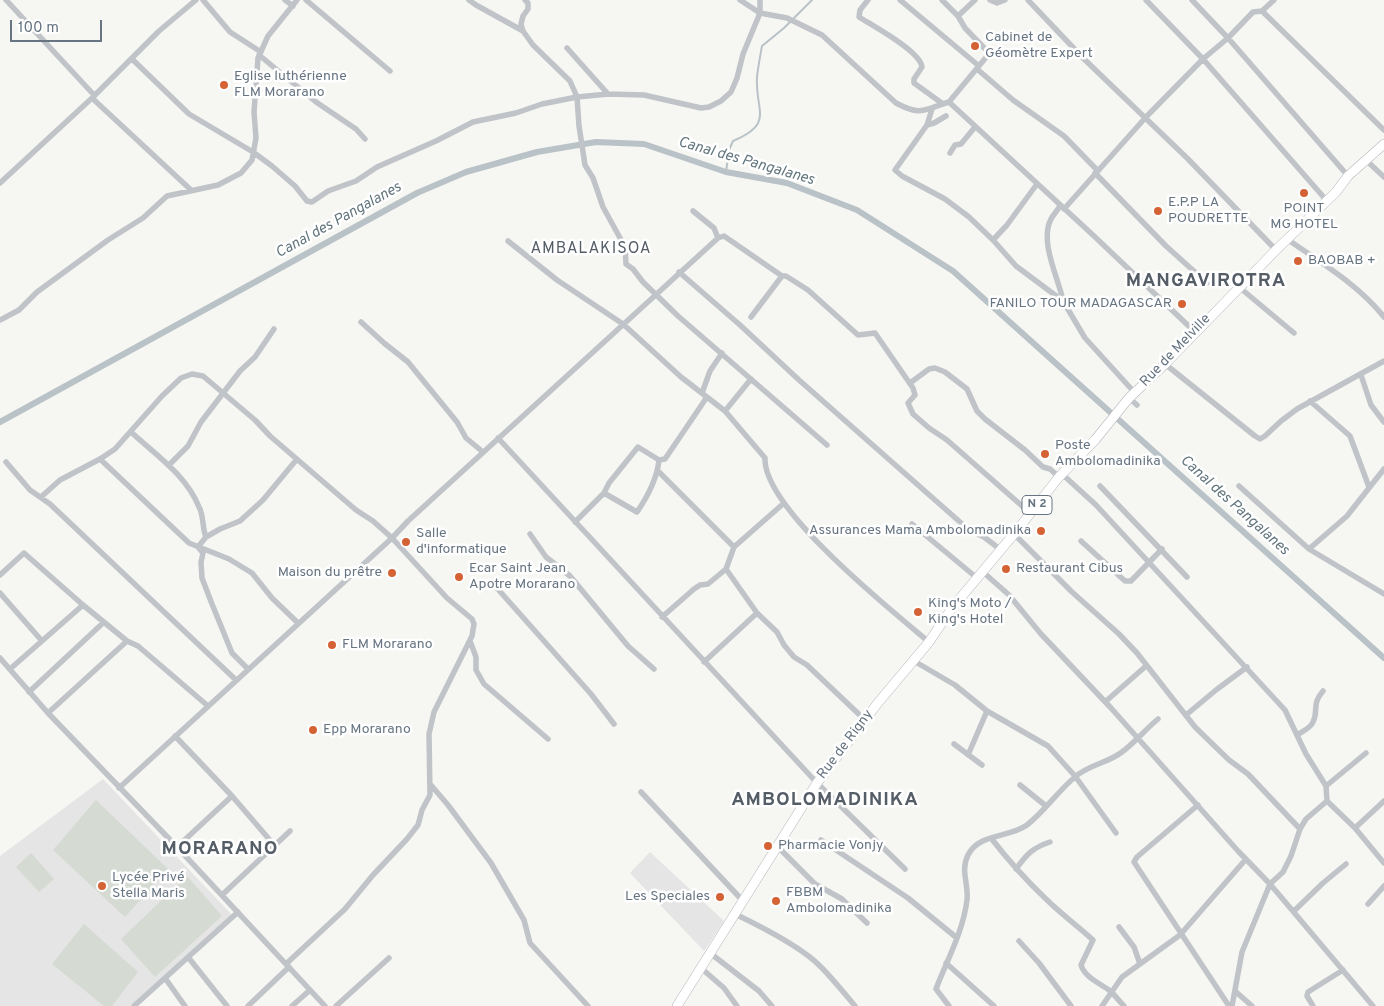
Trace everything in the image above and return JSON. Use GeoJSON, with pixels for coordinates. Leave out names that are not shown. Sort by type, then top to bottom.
{"type":"FeatureCollection","features":[{"type":"Feature","properties":{"kind":"main road","name":"Rue de Melville"},"geometry":{"type":"LineString","coordinates":[[980,575],[1060,476],[1132,396],[1327,201],[1348,176],[1384,144]]}},
{"type":"Feature","properties":{"kind":"main road","name":"Rue de Rigny"},"geometry":{"type":"LineString","coordinates":[[677,1006],[817,783],[980,575]]}},
{"type":"Feature","properties":{"kind":"street"},"geometry":{"type":"LineString","coordinates":[[6,0],[93,97],[191,190]]}},
{"type":"Feature","properties":{"kind":"street"},"geometry":{"type":"LineString","coordinates":[[0,183],[93,97],[159,31],[196,0]]}},
{"type":"Feature","properties":{"kind":"street"},"geometry":{"type":"LineString","coordinates":[[203,0],[230,32],[260,53],[316,102],[356,129],[365,139]]}},
{"type":"Feature","properties":{"kind":"street"},"geometry":{"type":"LineString","coordinates":[[285,0],[292,6]]}},
{"type":"Feature","properties":{"kind":"street"},"geometry":{"type":"LineString","coordinates":[[0,320],[19,310],[37,292],[108,240],[143,218],[167,196],[218,185],[241,173],[252,160],[256,138],[254,112],[260,53],[268,36],[297,0]]}},
{"type":"Feature","properties":{"kind":"street"},"geometry":{"type":"LineString","coordinates":[[306,0],[390,71]]}},
{"type":"Feature","properties":{"kind":"street"},"geometry":{"type":"LineString","coordinates":[[469,0],[523,31]]}},
{"type":"Feature","properties":{"kind":"street"},"geometry":{"type":"LineString","coordinates":[[525,0],[528,3],[528,9],[523,16],[521,24],[523,31],[533,45],[570,81],[578,96],[579,126],[584,165],[593,178],[603,207],[625,247],[626,264],[657,295],[827,445]]}},
{"type":"Feature","properties":{"kind":"street"},"geometry":{"type":"LineString","coordinates":[[740,0],[760,13],[787,18],[822,35],[896,103],[908,110],[921,111],[946,103],[988,54],[965,28],[958,16],[942,0]]}},
{"type":"Feature","properties":{"kind":"street"},"geometry":{"type":"LineString","coordinates":[[132,59],[189,114],[253,152],[295,186],[307,201],[312,202],[328,191],[356,181],[377,166],[436,141],[473,122],[516,113],[542,104],[578,96],[608,94],[644,95],[701,108],[709,107],[721,101],[732,92],[743,54],[760,13],[760,0]]}},
{"type":"Feature","properties":{"kind":"street"},"geometry":{"type":"LineString","coordinates":[[868,0],[860,10],[859,17],[900,43],[918,59],[922,67],[914,79],[914,83],[946,103],[975,127],[1195,332]]}},
{"type":"Feature","properties":{"kind":"street"},"geometry":{"type":"LineString","coordinates":[[900,0],[978,67],[1012,100],[1064,136],[1166,246],[1207,284]]}},
{"type":"Feature","properties":{"kind":"street"},"geometry":{"type":"LineString","coordinates":[[958,16],[975,0]]}},
{"type":"Feature","properties":{"kind":"street"},"geometry":{"type":"LineString","coordinates":[[990,0],[997,3],[1005,0]]}},
{"type":"Feature","properties":{"kind":"street"},"geometry":{"type":"LineString","coordinates":[[1028,0],[1083,58],[1146,117],[1276,250]]}},
{"type":"Feature","properties":{"kind":"street"},"geometry":{"type":"LineString","coordinates":[[1146,0],[1203,59],[1327,201]]}},
{"type":"Feature","properties":{"kind":"street"},"geometry":{"type":"LineString","coordinates":[[1192,0],[1228,38],[1348,176]]}},
{"type":"Feature","properties":{"kind":"street"},"geometry":{"type":"LineString","coordinates":[[1137,405],[1132,396],[1085,338],[1063,301],[1060,284],[1052,269],[1048,238],[1050,221],[1146,117],[1203,59],[1228,38],[1253,12],[1262,11],[1274,0]]}},
{"type":"Feature","properties":{"kind":"street"},"geometry":{"type":"LineString","coordinates":[[1262,11],[1384,130]]}},
{"type":"Feature","properties":{"kind":"street"},"geometry":{"type":"LineString","coordinates":[[567,48],[608,94]]}},
{"type":"Feature","properties":{"kind":"street"},"geometry":{"type":"LineString","coordinates":[[932,109],[926,125],[894,170],[945,199],[993,240],[1016,266],[1063,301]]}},
{"type":"Feature","properties":{"kind":"street"},"geometry":{"type":"LineString","coordinates":[[926,125],[934,124],[946,116]]}},
{"type":"Feature","properties":{"kind":"street"},"geometry":{"type":"LineString","coordinates":[[950,153],[955,145],[961,144],[975,127]]}},
{"type":"Feature","properties":{"kind":"street"},"geometry":{"type":"LineString","coordinates":[[1367,161],[1384,177]]}},
{"type":"Feature","properties":{"kind":"street"},"geometry":{"type":"LineString","coordinates":[[993,240],[1007,225],[1037,184]]}},
{"type":"Feature","properties":{"kind":"street"},"geometry":{"type":"LineString","coordinates":[[694,211],[714,228],[718,238]]}},
{"type":"Feature","properties":{"kind":"street"},"geometry":{"type":"LineString","coordinates":[[119,788],[392,538],[498,438],[657,295],[679,272],[718,238],[724,236],[782,276],[786,276],[808,290],[858,335],[875,334],[915,392],[913,398],[908,403],[913,414],[947,440],[1030,513]]}},
{"type":"Feature","properties":{"kind":"street"},"geometry":{"type":"LineString","coordinates":[[1287,239],[1376,306],[1384,317]]}},
{"type":"Feature","properties":{"kind":"street"},"geometry":{"type":"LineString","coordinates":[[508,241],[557,280],[623,324],[681,377],[724,411],[765,458],[765,467],[784,503],[808,532],[852,576],[929,642]]}},
{"type":"Feature","properties":{"kind":"street"},"geometry":{"type":"LineString","coordinates":[[679,272],[740,325],[806,387],[969,530],[984,536],[1001,550]]}},
{"type":"Feature","properties":{"kind":"street"},"geometry":{"type":"LineString","coordinates":[[752,317],[782,276]]}},
{"type":"Feature","properties":{"kind":"street"},"geometry":{"type":"LineString","coordinates":[[1239,287],[1294,333]]}},
{"type":"Feature","properties":{"kind":"street"},"geometry":{"type":"LineString","coordinates":[[361,322],[408,362],[457,422],[466,438],[483,452]]}},
{"type":"Feature","properties":{"kind":"street"},"geometry":{"type":"LineString","coordinates":[[169,465],[188,446],[200,422],[240,371],[255,357],[274,329]]}},
{"type":"Feature","properties":{"kind":"street"},"geometry":{"type":"LineString","coordinates":[[575,522],[604,493],[638,447],[659,460],[665,459],[704,395],[710,371],[722,353]]}},
{"type":"Feature","properties":{"kind":"street"},"geometry":{"type":"LineString","coordinates":[[1165,364],[1260,439],[1270,433],[1281,420],[1310,401],[1384,361]]}},
{"type":"Feature","properties":{"kind":"street"},"geometry":{"type":"LineString","coordinates":[[910,383],[929,369],[934,368],[944,372],[967,389],[977,411],[985,419],[1025,450],[1043,467],[1050,469],[1060,476],[1096,505],[1285,710],[1316,771],[1326,786],[1327,801],[1355,828],[1384,863]]}},
{"type":"Feature","properties":{"kind":"street"},"geometry":{"type":"LineString","coordinates":[[41,497],[60,480],[100,459],[114,449],[181,378],[192,374],[203,376],[356,510],[374,521],[447,598],[472,619],[474,624],[470,642],[434,712],[429,734],[430,795],[422,810],[418,825],[345,909],[248,1006]]}},
{"type":"Feature","properties":{"kind":"street"},"geometry":{"type":"LineString","coordinates":[[1361,375],[1371,405],[1384,422]]}},
{"type":"Feature","properties":{"kind":"street"},"geometry":{"type":"LineString","coordinates":[[724,411],[751,379]]}},
{"type":"Feature","properties":{"kind":"street"},"geometry":{"type":"LineString","coordinates":[[1310,401],[1350,436],[1369,487]]}},
{"type":"Feature","properties":{"kind":"street"},"geometry":{"type":"LineString","coordinates":[[131,432],[169,465],[192,492],[201,510],[206,537]]}},
{"type":"Feature","properties":{"kind":"street"},"geometry":{"type":"LineString","coordinates":[[498,438],[817,783],[905,869]]}},
{"type":"Feature","properties":{"kind":"street"},"geometry":{"type":"LineString","coordinates":[[100,459],[189,543],[229,559],[252,573],[272,598],[298,623]]}},
{"type":"Feature","properties":{"kind":"street"},"geometry":{"type":"LineString","coordinates":[[198,547],[206,537],[240,521],[263,500],[297,459]]}},
{"type":"Feature","properties":{"kind":"street"},"geometry":{"type":"LineString","coordinates":[[604,493],[637,512],[646,498],[658,471],[659,460]]}},
{"type":"Feature","properties":{"kind":"street"},"geometry":{"type":"LineString","coordinates":[[6,462],[30,490],[41,497],[87,539],[236,680]]}},
{"type":"Feature","properties":{"kind":"street"},"geometry":{"type":"LineString","coordinates":[[1309,549],[1348,516],[1384,469]]}},
{"type":"Feature","properties":{"kind":"street"},"geometry":{"type":"LineString","coordinates":[[658,471],[734,547]]}},
{"type":"Feature","properties":{"kind":"street"},"geometry":{"type":"LineString","coordinates":[[1100,486],[1187,576]]}},
{"type":"Feature","properties":{"kind":"street"},"geometry":{"type":"LineString","coordinates":[[1239,486],[1309,549],[1384,594]]}},
{"type":"Feature","properties":{"kind":"street"},"geometry":{"type":"LineString","coordinates":[[662,617],[694,589],[708,584],[726,570],[734,547],[784,503]]}},
{"type":"Feature","properties":{"kind":"street"},"geometry":{"type":"LineString","coordinates":[[912,524],[1009,595],[1041,634],[1294,911],[1373,1006]]}},
{"type":"Feature","properties":{"kind":"street"},"geometry":{"type":"LineString","coordinates":[[530,534],[546,556],[570,576],[628,646],[654,669]]}},
{"type":"Feature","properties":{"kind":"street"},"geometry":{"type":"LineString","coordinates":[[1014,534],[1072,592],[1119,634],[1137,653],[1212,745],[1248,774],[1300,829]]}},
{"type":"Feature","properties":{"kind":"street"},"geometry":{"type":"LineString","coordinates":[[1081,541],[1125,581],[1131,581],[1162,549]]}},
{"type":"Feature","properties":{"kind":"street"},"geometry":{"type":"LineString","coordinates":[[198,547],[203,553],[200,562],[202,578],[232,653],[248,669]]}},
{"type":"Feature","properties":{"kind":"street"},"geometry":{"type":"LineString","coordinates":[[0,575],[24,553],[83,605],[127,641],[138,646],[208,706]]}},
{"type":"Feature","properties":{"kind":"street"},"geometry":{"type":"LineString","coordinates":[[726,570],[756,613],[777,632],[784,645],[794,656],[807,665],[865,720]]}},
{"type":"Feature","properties":{"kind":"street"},"geometry":{"type":"LineString","coordinates":[[496,587],[591,694],[614,724]]}},
{"type":"Feature","properties":{"kind":"street"},"geometry":{"type":"LineString","coordinates":[[0,593],[42,641]]}},
{"type":"Feature","properties":{"kind":"street"},"geometry":{"type":"LineString","coordinates":[[10,669],[83,605]]}},
{"type":"Feature","properties":{"kind":"street"},"geometry":{"type":"LineString","coordinates":[[704,662],[756,613]]}},
{"type":"Feature","properties":{"kind":"street"},"geometry":{"type":"LineString","coordinates":[[29,692],[104,622]]}},
{"type":"Feature","properties":{"kind":"street"},"geometry":{"type":"LineString","coordinates":[[48,713],[127,641]]}},
{"type":"Feature","properties":{"kind":"street"},"geometry":{"type":"LineString","coordinates":[[470,642],[476,657],[476,670],[484,684],[548,739]]}},
{"type":"Feature","properties":{"kind":"street"},"geometry":{"type":"LineString","coordinates":[[0,658],[48,713],[178,847],[325,1006]]}},
{"type":"Feature","properties":{"kind":"street"},"geometry":{"type":"LineString","coordinates":[[914,661],[955,685],[987,711],[1048,746],[1075,776],[1116,833]]}},
{"type":"Feature","properties":{"kind":"street"},"geometry":{"type":"LineString","coordinates":[[1105,702],[1146,666]]}},
{"type":"Feature","properties":{"kind":"street"},"geometry":{"type":"LineString","coordinates":[[1186,715],[1247,667]]}},
{"type":"Feature","properties":{"kind":"street"},"geometry":{"type":"LineString","coordinates":[[1297,735],[1310,727],[1314,722],[1316,699],[1323,691]]}},
{"type":"Feature","properties":{"kind":"street"},"geometry":{"type":"LineString","coordinates":[[968,755],[987,711]]}},
{"type":"Feature","properties":{"kind":"street"},"geometry":{"type":"LineString","coordinates":[[949,1006],[936,989],[957,938],[967,899],[964,869],[967,857],[972,849],[979,843],[1026,826],[1075,776],[1121,753],[1158,719]]}},
{"type":"Feature","properties":{"kind":"street"},"geometry":{"type":"LineString","coordinates":[[175,736],[232,796],[275,846]]}},
{"type":"Feature","properties":{"kind":"street"},"geometry":{"type":"LineString","coordinates":[[954,744],[982,765]]}},
{"type":"Feature","properties":{"kind":"street"},"geometry":{"type":"LineString","coordinates":[[1326,786],[1366,752]]}},
{"type":"Feature","properties":{"kind":"street"},"geometry":{"type":"LineString","coordinates":[[430,784],[491,863],[524,920],[530,943],[588,1006]]}},
{"type":"Feature","properties":{"kind":"street"},"geometry":{"type":"LineString","coordinates":[[1020,785],[1046,806]]}},
{"type":"Feature","properties":{"kind":"street"},"geometry":{"type":"LineString","coordinates":[[641,792],[743,901]]}},
{"type":"Feature","properties":{"kind":"street"},"geometry":{"type":"LineString","coordinates":[[178,847],[232,796]]}},
{"type":"Feature","properties":{"kind":"street"},"geometry":{"type":"LineString","coordinates":[[1355,828],[1384,800]]}},
{"type":"Feature","properties":{"kind":"street"},"geometry":{"type":"LineString","coordinates":[[1230,1006],[1235,991],[1242,952],[1270,884],[1283,872],[1291,856],[1300,829],[1306,819],[1327,801]]}},
{"type":"Feature","properties":{"kind":"street"},"geometry":{"type":"LineString","coordinates":[[1198,806],[1137,857],[1134,862],[1180,934],[1230,1006]]}},
{"type":"Feature","properties":{"kind":"street"},"geometry":{"type":"LineString","coordinates":[[222,895],[290,832]]}},
{"type":"Feature","properties":{"kind":"street"},"geometry":{"type":"LineString","coordinates":[[991,838],[1016,869],[1047,900],[1077,924],[1093,940],[1081,968],[1091,979],[1111,992],[1124,1006]]}},
{"type":"Feature","properties":{"kind":"street"},"geometry":{"type":"LineString","coordinates":[[821,840],[908,898],[957,938]]}},
{"type":"Feature","properties":{"kind":"street"},"geometry":{"type":"LineString","coordinates":[[1016,869],[1026,854],[1050,842]]}},
{"type":"Feature","properties":{"kind":"street"},"geometry":{"type":"LineString","coordinates":[[778,846],[815,884],[842,899],[868,923]]}},
{"type":"Feature","properties":{"kind":"street"},"geometry":{"type":"LineString","coordinates":[[1102,1006],[1122,977],[1180,934],[1246,859]]}},
{"type":"Feature","properties":{"kind":"street"},"geometry":{"type":"LineString","coordinates":[[1294,911],[1346,864]]}},
{"type":"Feature","properties":{"kind":"street"},"geometry":{"type":"LineString","coordinates":[[1368,904],[1384,886]]}},
{"type":"Feature","properties":{"kind":"street"},"geometry":{"type":"LineString","coordinates":[[134,1006],[238,912]]}},
{"type":"Feature","properties":{"kind":"street"},"geometry":{"type":"LineString","coordinates":[[735,914],[763,928],[821,966],[855,1006]]}},
{"type":"Feature","properties":{"kind":"street"},"geometry":{"type":"LineString","coordinates":[[1119,927],[1134,947],[1140,964]]}},
{"type":"Feature","properties":{"kind":"street"},"geometry":{"type":"LineString","coordinates":[[1019,941],[1039,963],[1071,1006]]}},
{"type":"Feature","properties":{"kind":"street"},"geometry":{"type":"LineString","coordinates":[[710,953],[759,991],[772,1006]]}},
{"type":"Feature","properties":{"kind":"street"},"geometry":{"type":"LineString","coordinates":[[188,957],[227,1006]]}},
{"type":"Feature","properties":{"kind":"street"},"geometry":{"type":"LineString","coordinates":[[336,1006],[389,958]]}},
{"type":"Feature","properties":{"kind":"street"},"geometry":{"type":"LineString","coordinates":[[946,963],[994,1006]]}},
{"type":"Feature","properties":{"kind":"street"},"geometry":{"type":"LineString","coordinates":[[701,968],[724,988],[738,1006]]}},
{"type":"Feature","properties":{"kind":"street"},"geometry":{"type":"LineString","coordinates":[[1313,1006],[1307,996],[1308,992],[1343,970]]}},
{"type":"Feature","properties":{"kind":"street"},"geometry":{"type":"LineString","coordinates":[[165,978],[185,1006]]}},
{"type":"Feature","properties":{"kind":"street"},"geometry":{"type":"LineString","coordinates":[[292,1006],[310,990]]}},
{"type":"Feature","properties":{"kind":"street"},"geometry":{"type":"LineString","coordinates":[[1235,991],[1252,1006]]}},
{"type":"Feature","properties":{"kind":"street"},"geometry":{"type":"LineString","coordinates":[[140,1000],[145,1006]]}},
{"type":"Feature","properties":{"kind":"shaded area","name":"Lycée Privé Stella Maris"},"geometry":{"type":"Polygon","coordinates":[[[103,779],[233,916],[130,1006],[0,1006],[0,856],[103,779]]]}},
{"type":"Feature","properties":{"kind":"shaded area"},"geometry":{"type":"Polygon","coordinates":[[[96,800],[168,869],[125,917],[53,850],[96,800]]]}},
{"type":"Feature","properties":{"kind":"shaded area"},"geometry":{"type":"Polygon","coordinates":[[[650,852],[724,921],[704,951],[630,873],[650,852]]]}},
{"type":"Feature","properties":{"kind":"shaded area"},"geometry":{"type":"Polygon","coordinates":[[[31,853],[54,879],[39,892],[16,867],[31,853]]]}},
{"type":"Feature","properties":{"kind":"shaded area"},"geometry":{"type":"Polygon","coordinates":[[[187,876],[222,916],[155,977],[121,939],[187,876]]]}},
{"type":"Feature","properties":{"kind":"shaded area"},"geometry":{"type":"Polygon","coordinates":[[[84,924],[138,972],[112,1006],[104,1006],[52,964],[84,924]]]}},
{"type":"Feature","properties":{"kind":"waterway"},"geometry":{"type":"LineString","coordinates":[[726,172],[729,150],[733,141],[746,135],[759,122],[760,108],[757,77],[762,46],[784,28],[812,0]]}},
{"type":"Feature","properties":{"kind":"waterway","name":"Canal des Pangalanes"},"geometry":{"type":"LineString","coordinates":[[0,422],[417,193],[466,172],[537,152],[596,142],[644,144],[726,172],[787,183],[857,210],[953,271],[1384,658]]}},
{"type":"Feature","properties":{"kind":"place","name":"Cabinet de Géomètre Expert"},"geometry":{"type":"Point","coordinates":[975,46]}},
{"type":"Feature","properties":{"kind":"place","name":"Eglise luthérienne FLM Morarano"},"geometry":{"type":"Point","coordinates":[224,85]}},
{"type":"Feature","properties":{"kind":"place","name":"POINT MG HOTEL"},"geometry":{"type":"Point","coordinates":[1304,193]}},
{"type":"Feature","properties":{"kind":"place","name":"E.P.P LA POUDRETTE"},"geometry":{"type":"Point","coordinates":[1158,211]}},
{"type":"Feature","properties":{"kind":"place","name":"BAOBAB +"},"geometry":{"type":"Point","coordinates":[1298,261]}},
{"type":"Feature","properties":{"kind":"place","name":"FANILO TOUR MADAGASCAR"},"geometry":{"type":"Point","coordinates":[1182,304]}},
{"type":"Feature","properties":{"kind":"place","name":"Poste Ambolomadinika"},"geometry":{"type":"Point","coordinates":[1045,454]}},
{"type":"Feature","properties":{"kind":"place","name":"Assurances Mama Ambolomadinika"},"geometry":{"type":"Point","coordinates":[1041,531]}},
{"type":"Feature","properties":{"kind":"place","name":"Salle d'informatique"},"geometry":{"type":"Point","coordinates":[406,542]}},
{"type":"Feature","properties":{"kind":"place","name":"Restaurant Cibus"},"geometry":{"type":"Point","coordinates":[1006,569]}},
{"type":"Feature","properties":{"kind":"place","name":"Maison du prêtre"},"geometry":{"type":"Point","coordinates":[392,573]}},
{"type":"Feature","properties":{"kind":"place","name":"Ecar Saint Jean Apotre Morarano"},"geometry":{"type":"Point","coordinates":[459,577]}},
{"type":"Feature","properties":{"kind":"place","name":"King's Moto / King's Hotel"},"geometry":{"type":"Point","coordinates":[918,612]}},
{"type":"Feature","properties":{"kind":"place","name":"FLM Morarano"},"geometry":{"type":"Point","coordinates":[332,645]}},
{"type":"Feature","properties":{"kind":"place","name":"Epp Morarano"},"geometry":{"type":"Point","coordinates":[313,730]}},
{"type":"Feature","properties":{"kind":"place","name":"Pharmacie Vonjy"},"geometry":{"type":"Point","coordinates":[768,846]}},
{"type":"Feature","properties":{"kind":"place","name":"Lycée Privé Stella Maris"},"geometry":{"type":"Point","coordinates":[102,886]}},
{"type":"Feature","properties":{"kind":"place","name":"Les Speciales"},"geometry":{"type":"Point","coordinates":[720,897]}},
{"type":"Feature","properties":{"kind":"place","name":"FBBM Ambolomadinika"},"geometry":{"type":"Point","coordinates":[776,901]}},
{"type":"Feature","properties":{"kind":"district","name":"AMBALAKISOA"},"geometry":{"type":"Point","coordinates":[591,250]}},
{"type":"Feature","properties":{"kind":"district","name":"MANGAVIROTRA"},"geometry":{"type":"Point","coordinates":[1206,282]}},
{"type":"Feature","properties":{"kind":"district","name":"AMBOLOMADINIKA"},"geometry":{"type":"Point","coordinates":[825,801]}},
{"type":"Feature","properties":{"kind":"district","name":"MORARANO"},"geometry":{"type":"Point","coordinates":[220,850]}}]}
